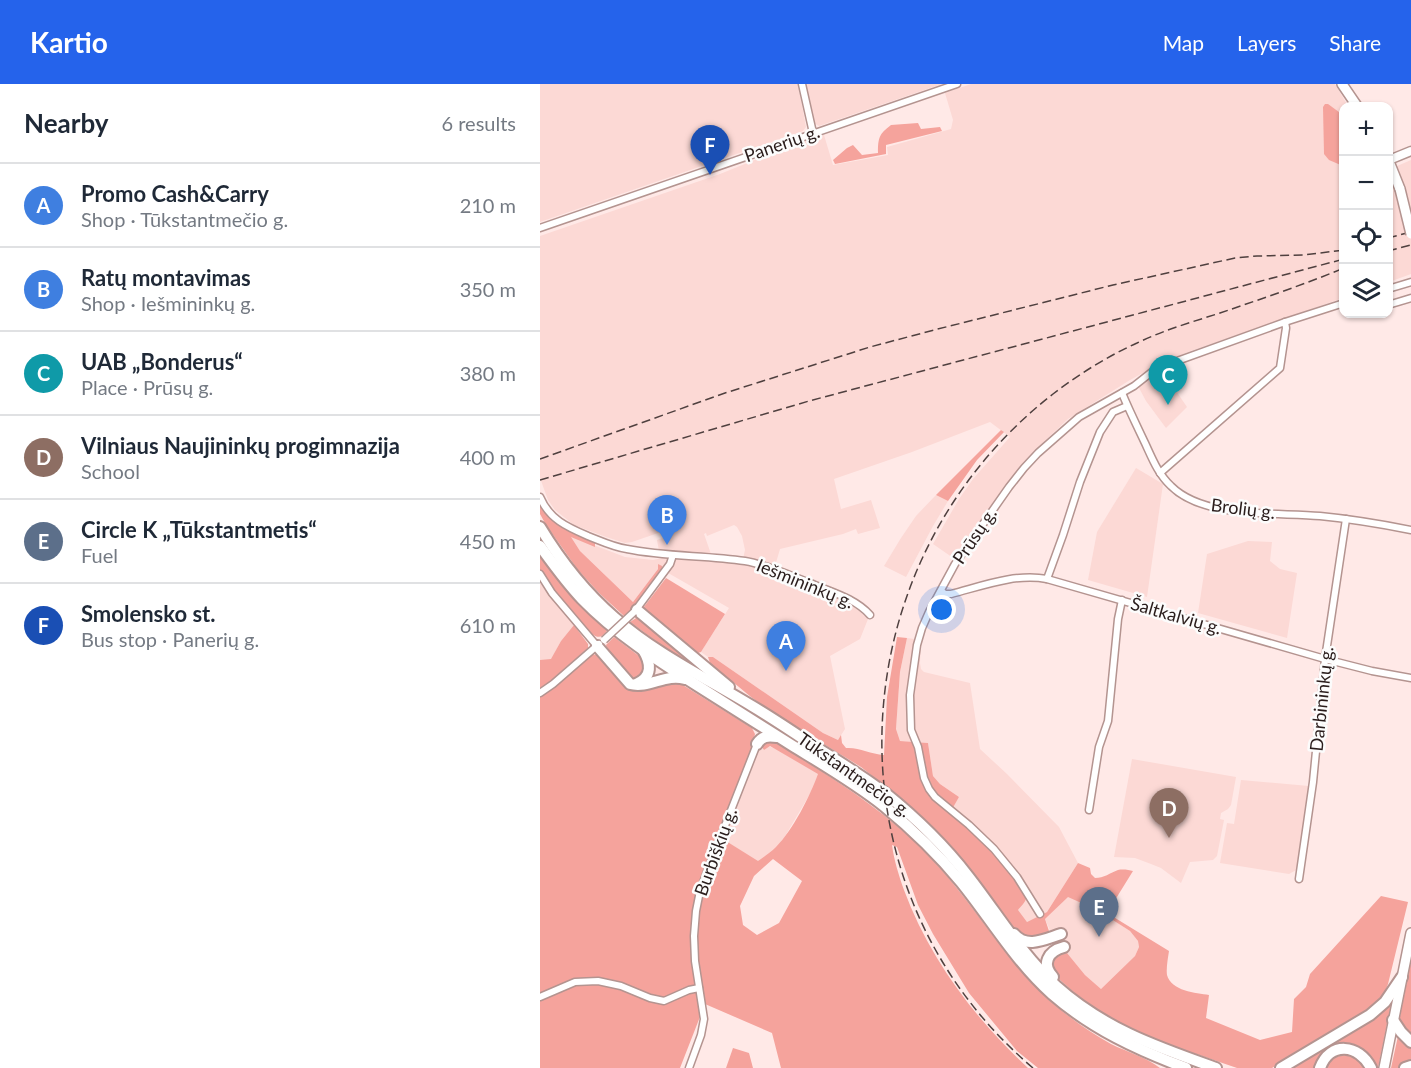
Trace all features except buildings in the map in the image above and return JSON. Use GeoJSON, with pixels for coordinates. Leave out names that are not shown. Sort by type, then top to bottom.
{"type":"FeatureCollection","features":[{"type":"Feature","properties":{"kind":"highway","name":"Tūkstantmečio g."},"geometry":{"type":"LineString","coordinates":[[540,527],[571,571],[615,618],[693,672],[753,706],[864,778],[906,811],[947,850],[1019,945],[1056,986],[1102,1020],[1127,1034],[1216,1068]]}},
{"type":"Feature","properties":{"kind":"highway","name":"Tūkstantmečio g."},"geometry":{"type":"LineString","coordinates":[[540,546],[583,600],[642,650],[857,785],[898,818],[922,839],[961,883],[1019,959],[1051,993],[1073,1011],[1124,1043],[1186,1068]]}},
{"type":"Feature","properties":{"kind":"highway"},"geometry":{"type":"LineString","coordinates":[[635,611],[753,706]]}},
{"type":"Feature","properties":{"kind":"highway"},"geometry":{"type":"LineString","coordinates":[[601,643],[627,682],[633,685],[644,686],[671,677],[690,681]]}},
{"type":"Feature","properties":{"kind":"highway"},"geometry":{"type":"LineString","coordinates":[[633,685],[644,681],[649,672],[649,663],[642,650]]}},
{"type":"Feature","properties":{"kind":"highway"},"geometry":{"type":"LineString","coordinates":[[753,720],[757,744]]}},
{"type":"Feature","properties":{"kind":"highway"},"geometry":{"type":"LineString","coordinates":[[757,744],[761,738],[778,737]]}},
{"type":"Feature","properties":{"kind":"highway"},"geometry":{"type":"LineString","coordinates":[[999,919],[1010,927],[1020,940],[1026,942],[1060,934]]}},
{"type":"Feature","properties":{"kind":"highway"},"geometry":{"type":"LineString","coordinates":[[1064,947],[1050,954],[1047,962],[1048,968],[1050,974],[1074,1000]]}},
{"type":"Feature","properties":{"kind":"highway"},"geometry":{"type":"LineString","coordinates":[[1281,1068],[1370,1015],[1380,1007],[1402,977]]}},
{"type":"Feature","properties":{"kind":"highway"},"geometry":{"type":"LineString","coordinates":[[1393,1020],[1411,1042]]}},
{"type":"Feature","properties":{"kind":"highway"},"geometry":{"type":"LineString","coordinates":[[1320,1068],[1326,1057],[1346,1049],[1362,1055],[1371,1068]]}},
{"type":"Feature","properties":{"kind":"highway"},"geometry":{"type":"LineString","coordinates":[[1156,1057],[1165,1068]]}},
{"type":"Feature","properties":{"kind":"highway"},"geometry":{"type":"LineString","coordinates":[[1405,1068],[1411,1066]]}},
{"type":"Feature","properties":{"kind":"main road"},"geometry":{"type":"LineString","coordinates":[[1342,84],[1354,102]]}},
{"type":"Feature","properties":{"kind":"main road"},"geometry":{"type":"LineString","coordinates":[[1393,158],[1411,151]]}},
{"type":"Feature","properties":{"kind":"main road"},"geometry":{"type":"LineString","coordinates":[[1393,171],[1411,234]]}},
{"type":"Feature","properties":{"kind":"main road"},"geometry":{"type":"LineString","coordinates":[[1384,1068],[1411,933]]}},
{"type":"Feature","properties":{"kind":"street"},"geometry":{"type":"LineString","coordinates":[[802,84],[813,133]]}},
{"type":"Feature","properties":{"kind":"street","name":"Panerių g."},"geometry":{"type":"LineString","coordinates":[[540,228],[957,84]]}},
{"type":"Feature","properties":{"kind":"street"},"geometry":{"type":"LineString","coordinates":[[1393,288],[1411,282]]}},
{"type":"Feature","properties":{"kind":"street"},"geometry":{"type":"LineString","coordinates":[[1393,304],[1411,298]]}},
{"type":"Feature","properties":{"kind":"street","name":"Prūsų g."},"geometry":{"type":"LineString","coordinates":[[1040,914],[1017,876],[994,849],[932,794],[924,778],[918,747],[911,730],[910,695],[917,645],[929,612],[955,564],[1009,487],[1038,453],[1069,425],[1166,364],[1339,305]]}},
{"type":"Feature","properties":{"kind":"street"},"geometry":{"type":"LineString","coordinates":[[1160,473],[1280,368],[1285,322]]}},
{"type":"Feature","properties":{"kind":"street","name":"Brolių g."},"geometry":{"type":"LineString","coordinates":[[1122,393],[1160,473],[1180,494],[1191,500],[1231,511],[1346,519],[1411,530]]}},
{"type":"Feature","properties":{"kind":"street"},"geometry":{"type":"LineString","coordinates":[[1106,402],[1113,412]]}},
{"type":"Feature","properties":{"kind":"street"},"geometry":{"type":"LineString","coordinates":[[1047,579],[1085,468],[1100,432],[1113,412],[1127,406]]}},
{"type":"Feature","properties":{"kind":"street","name":"Iešmininkų g."},"geometry":{"type":"LineString","coordinates":[[540,497],[546,510],[554,518],[574,530],[607,543],[627,549],[746,562],[769,567],[846,598],[870,615]]}},
{"type":"Feature","properties":{"kind":"street","name":"Darbininkų g."},"geometry":{"type":"LineString","coordinates":[[1299,879],[1313,782],[1325,659],[1346,519]]}},
{"type":"Feature","properties":{"kind":"street"},"geometry":{"type":"LineString","coordinates":[[540,693],[601,643],[635,611],[670,564],[673,555]]}},
{"type":"Feature","properties":{"kind":"street"},"geometry":{"type":"LineString","coordinates":[[540,574],[552,593],[601,643]]}},
{"type":"Feature","properties":{"kind":"street","name":"Šaltkalvių g."},"geometry":{"type":"LineString","coordinates":[[941,591],[951,594],[1013,579],[1047,579],[1325,659],[1411,678]]}},
{"type":"Feature","properties":{"kind":"street"},"geometry":{"type":"LineString","coordinates":[[1089,810],[1099,747],[1108,721],[1122,600]]}},
{"type":"Feature","properties":{"kind":"street","name":"Burbiškių g."},"geometry":{"type":"LineString","coordinates":[[689,1068],[704,1025],[694,936],[700,891],[757,744]]}},
{"type":"Feature","properties":{"kind":"street"},"geometry":{"type":"LineString","coordinates":[[540,997],[575,982],[598,981],[621,986],[664,1001],[699,988]]}},
{"type":"Feature","properties":{"kind":"shaded area"},"geometry":{"type":"Polygon","coordinates":[[[540,84],[798,84],[806,127],[803,131],[540,222],[540,84]]]}},
{"type":"Feature","properties":{"kind":"shaded area"},"geometry":{"type":"Polygon","coordinates":[[[806,84],[942,84],[819,126],[814,123],[806,84]]]}},
{"type":"Feature","properties":{"kind":"shaded area"},"geometry":{"type":"Polygon","coordinates":[[[971,84],[1335,84],[1346,102],[1339,102],[1339,299],[1163,362],[1068,419],[1032,453],[1038,458],[989,518],[959,562],[933,544],[973,479],[1010,437],[990,422],[834,479],[841,509],[871,500],[880,528],[858,534],[856,529],[780,549],[775,566],[843,595],[868,619],[860,639],[830,656],[845,729],[838,740],[823,733],[713,657],[708,657],[701,652],[729,608],[663,570],[658,564],[658,569],[633,602],[580,551],[570,536],[625,557],[653,560],[681,554],[659,551],[657,540],[663,538],[661,532],[625,543],[574,525],[555,510],[548,500],[540,478],[540,236],[720,174],[784,148],[824,135],[833,165],[888,155],[887,147],[951,129],[953,120],[945,93],[971,84]],[[734,525],[707,536],[706,533],[704,534],[712,557],[743,559],[745,550],[742,536],[734,525]]]}},
{"type":"Feature","properties":{"kind":"shaded area"},"geometry":{"type":"Polygon","coordinates":[[[1325,104],[1339,112],[1339,164],[1329,160],[1324,154],[1323,107],[1325,104]]]}},
{"type":"Feature","properties":{"kind":"shaded area"},"geometry":{"type":"Polygon","coordinates":[[[918,123],[921,129],[940,127],[942,131],[886,145],[886,154],[835,164],[833,160],[853,145],[862,155],[878,153],[880,137],[891,125],[918,123]]]}},
{"type":"Feature","properties":{"kind":"shaded area"},"geometry":{"type":"Polygon","coordinates":[[[1411,160],[1411,274],[1393,281],[1393,210],[1393,168],[1411,160]]]}},
{"type":"Feature","properties":{"kind":"shaded area"},"geometry":{"type":"Polygon","coordinates":[[[1165,370],[1187,407],[1166,428],[1138,386],[1165,370]]]}},
{"type":"Feature","properties":{"kind":"shaded area"},"geometry":{"type":"Polygon","coordinates":[[[1001,430],[1004,432],[977,460],[948,501],[936,495],[1001,430]]]}},
{"type":"Feature","properties":{"kind":"shaded area"},"geometry":{"type":"Polygon","coordinates":[[[1136,468],[1163,484],[1147,597],[1088,580],[1097,532],[1136,468]]]}},
{"type":"Feature","properties":{"kind":"shaded area"},"geometry":{"type":"Polygon","coordinates":[[[936,495],[948,501],[906,577],[884,566],[916,516],[936,495]]]}},
{"type":"Feature","properties":{"kind":"shaded area"},"geometry":{"type":"Polygon","coordinates":[[[540,505],[564,528],[595,542],[595,547],[571,537],[580,551],[633,602],[658,569],[658,564],[662,566],[663,570],[636,607],[624,616],[599,593],[578,570],[546,525],[540,514],[540,505]]]}},
{"type":"Feature","properties":{"kind":"shaded area"},"geometry":{"type":"Polygon","coordinates":[[[1248,541],[1272,542],[1270,561],[1280,569],[1297,573],[1287,638],[1198,613],[1207,554],[1248,541]]]}},
{"type":"Feature","properties":{"kind":"shaded area"},"geometry":{"type":"Polygon","coordinates":[[[540,556],[572,595],[607,631],[604,635],[599,637],[592,634],[552,587],[540,570],[540,556]]]}},
{"type":"Feature","properties":{"kind":"shaded area"},"geometry":{"type":"Polygon","coordinates":[[[666,578],[725,614],[701,652],[695,654],[643,608],[666,578]]]}},
{"type":"Feature","properties":{"kind":"shaded area"},"geometry":{"type":"Polygon","coordinates":[[[540,583],[574,625],[561,641],[551,660],[540,660],[540,583]]]}},
{"type":"Feature","properties":{"kind":"shaded area"},"geometry":{"type":"Polygon","coordinates":[[[639,617],[715,679],[664,647],[630,622],[639,617]]]}},
{"type":"Feature","properties":{"kind":"shaded area"},"geometry":{"type":"Polygon","coordinates":[[[574,625],[588,644],[588,648],[540,688],[540,660],[551,659],[561,641],[574,625]]]}},
{"type":"Feature","properties":{"kind":"shaded area"},"geometry":{"type":"Polygon","coordinates":[[[614,637],[643,659],[647,668],[637,680],[631,679],[607,651],[606,645],[614,637]]]}},
{"type":"Feature","properties":{"kind":"shaded area"},"geometry":{"type":"Polygon","coordinates":[[[897,637],[907,638],[900,672],[896,729],[900,741],[928,743],[933,776],[940,784],[959,797],[951,811],[993,853],[1023,890],[1026,898],[1018,910],[1027,922],[1047,912],[1078,863],[1090,868],[1095,878],[1118,870],[1133,871],[1107,913],[1169,951],[1167,975],[1169,980],[1179,988],[1209,995],[1206,1018],[1260,1040],[1292,1032],[1294,999],[1306,987],[1310,974],[1381,896],[1408,902],[1388,984],[1374,1007],[1272,1068],[1237,1068],[1167,1044],[1124,1025],[1078,996],[1051,972],[1050,958],[1064,952],[1067,953],[1085,975],[1101,989],[1135,956],[1139,947],[1138,941],[1130,931],[1097,910],[1068,897],[1045,919],[1050,934],[1037,938],[1020,936],[970,869],[915,810],[861,767],[751,697],[710,663],[708,657],[713,657],[823,733],[838,740],[841,735],[842,743],[846,748],[884,755],[887,697],[897,637]]]}},
{"type":"Feature","properties":{"kind":"shaded area"},"geometry":{"type":"Polygon","coordinates":[[[907,638],[921,640],[920,663],[924,672],[970,683],[980,749],[1059,827],[1078,863],[1047,912],[1027,922],[1017,910],[1025,901],[950,811],[959,797],[940,784],[933,776],[928,743],[900,741],[896,729],[900,672],[907,638]]]}},
{"type":"Feature","properties":{"kind":"shaded area"},"geometry":{"type":"Polygon","coordinates":[[[592,654],[597,655],[624,685],[678,682],[752,728],[755,734],[753,744],[718,836],[758,861],[776,847],[789,832],[818,774],[770,746],[764,750],[760,745],[770,739],[812,765],[873,806],[928,855],[944,872],[1014,962],[1052,1003],[1102,1039],[1160,1068],[1038,1068],[1017,1051],[969,993],[933,934],[918,905],[897,847],[892,845],[897,868],[914,915],[940,963],[972,1008],[1028,1068],[781,1068],[772,1033],[705,1004],[680,1068],[540,1068],[540,697],[554,688],[592,654]],[[773,859],[754,876],[740,906],[743,925],[757,935],[779,923],[802,881],[773,859]]]}},
{"type":"Feature","properties":{"kind":"shaded area"},"geometry":{"type":"Polygon","coordinates":[[[753,744],[764,750],[768,746],[774,748],[819,774],[814,787],[784,838],[775,849],[758,862],[718,836],[753,744]]]}},
{"type":"Feature","properties":{"kind":"shaded area"},"geometry":{"type":"Polygon","coordinates":[[[1132,759],[1236,777],[1231,805],[1221,813],[1220,819],[1224,820],[1217,856],[1213,860],[1190,862],[1181,883],[1161,868],[1151,864],[1135,858],[1114,857],[1132,759]]]}},
{"type":"Feature","properties":{"kind":"shaded area"},"geometry":{"type":"Polygon","coordinates":[[[1241,780],[1309,786],[1298,869],[1289,874],[1220,863],[1227,823],[1234,824],[1241,780]]]}},
{"type":"Feature","properties":{"kind":"shaded area"},"geometry":{"type":"Polygon","coordinates":[[[1068,896],[1097,910],[1130,931],[1138,941],[1139,947],[1135,956],[1101,989],[1085,975],[1067,953],[1059,951],[1045,919],[1068,896]]]}},
{"type":"Feature","properties":{"kind":"shaded area"},"geometry":{"type":"Polygon","coordinates":[[[1411,960],[1411,1039],[1399,1021],[1411,960]]]}},
{"type":"Feature","properties":{"kind":"shaded area"},"geometry":{"type":"Polygon","coordinates":[[[1392,1000],[1378,1068],[1374,1068],[1345,1046],[1316,1068],[1287,1068],[1392,1000]]]}},
{"type":"Feature","properties":{"kind":"shaded area"},"geometry":{"type":"Polygon","coordinates":[[[1398,1036],[1411,1048],[1411,1063],[1399,1068],[1391,1068],[1398,1036]]]}},
{"type":"Feature","properties":{"kind":"shaded area"},"geometry":{"type":"Polygon","coordinates":[[[733,1048],[749,1053],[753,1068],[726,1068],[733,1048]]]}},
{"type":"Feature","properties":{"kind":"shaded area"},"geometry":{"type":"Polygon","coordinates":[[[1351,1053],[1368,1068],[1323,1068],[1336,1054],[1351,1053]]]}},
{"type":"Feature","properties":{"kind":"railway"},"geometry":{"type":"LineString","coordinates":[[1393,237],[1411,232]]}},
{"type":"Feature","properties":{"kind":"railway"},"geometry":{"type":"LineString","coordinates":[[1393,250],[1411,245]]}},
{"type":"Feature","properties":{"kind":"railway"},"geometry":{"type":"LineString","coordinates":[[540,459],[725,393],[870,347],[934,330],[1113,285],[1235,258],[1304,255],[1339,251]]}},
{"type":"Feature","properties":{"kind":"railway"},"geometry":{"type":"LineString","coordinates":[[540,480],[809,401],[1339,260]]}},
{"type":"Feature","properties":{"kind":"railway"},"geometry":{"type":"LineString","coordinates":[[1033,1068],[964,994],[916,911],[889,820],[882,727],[895,634],[929,545],[981,464],[1053,394],[1083,373],[1115,354],[1157,334],[1282,292],[1339,270]]}},
{"type":"Feature","properties":{"kind":"place","name":"Smolensko st."},"geometry":{"type":"Point","coordinates":[710,175]}},
{"type":"Feature","properties":{"kind":"place","name":"UAB „Bonderus“"},"geometry":{"type":"Point","coordinates":[1168,405]}},
{"type":"Feature","properties":{"kind":"place","name":"Ratų montavimas"},"geometry":{"type":"Point","coordinates":[667,545]}},
{"type":"Feature","properties":{"kind":"place","name":"Promo Cash&Carry"},"geometry":{"type":"Point","coordinates":[786,671]}},
{"type":"Feature","properties":{"kind":"place","name":"Vilniaus Naujininkų progimnazija"},"geometry":{"type":"Point","coordinates":[1169,838]}},
{"type":"Feature","properties":{"kind":"place","name":"Circle K „Tūkstantmetis“"},"geometry":{"type":"Point","coordinates":[1099,937]}}]}
